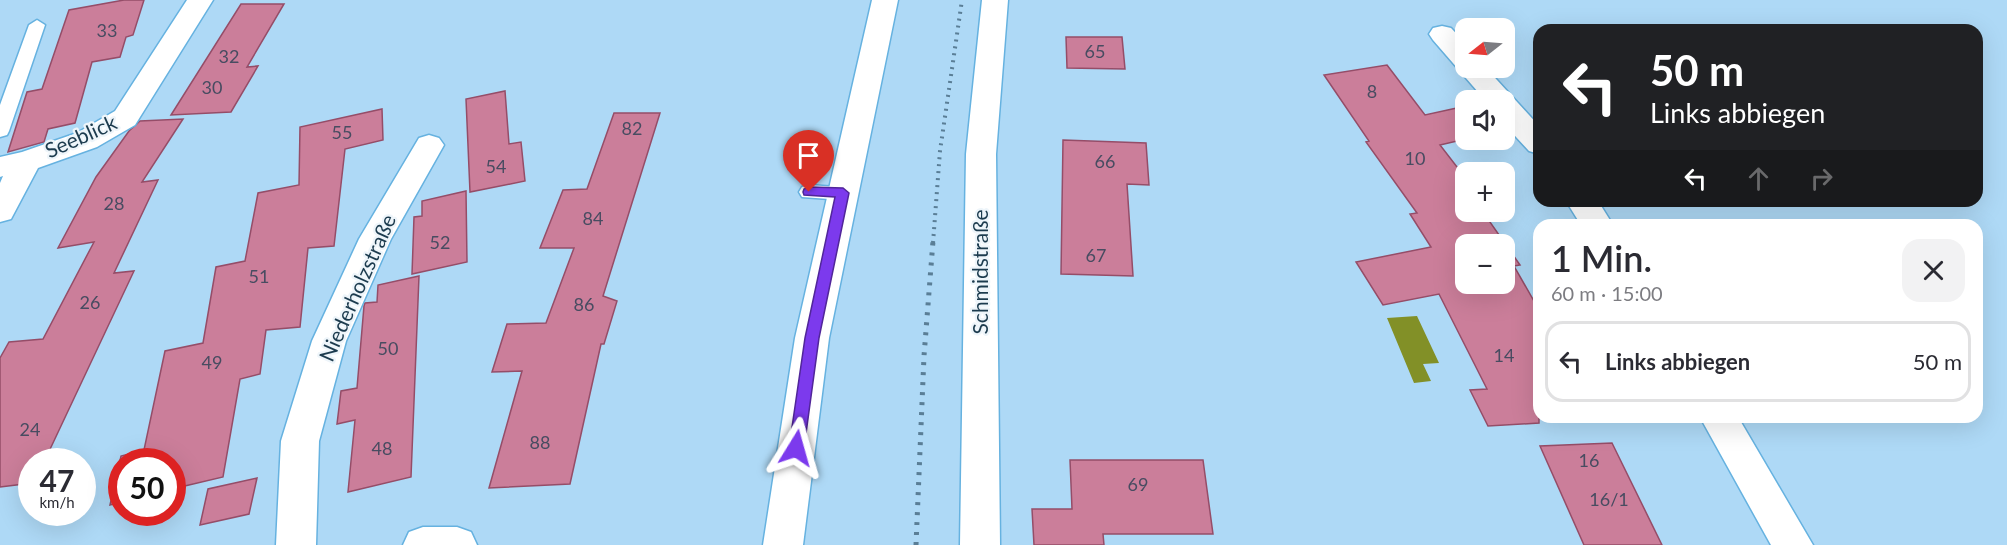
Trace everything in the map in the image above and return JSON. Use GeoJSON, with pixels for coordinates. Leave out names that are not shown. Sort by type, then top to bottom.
{"type":"FeatureCollection","features":[{"type":"Feature","properties":{"kind":"street","name":"Seeblick"},"geometry":{"type":"LineString","coordinates":[[0,211],[13,164],[87,140],[125,118],[200,0]]}},
{"type":"Feature","properties":{"kind":"street"},"geometry":{"type":"LineString","coordinates":[[783,545],[812,338],[885,0]]}},
{"type":"Feature","properties":{"kind":"street","name":"Schmidstraße"},"geometry":{"type":"LineString","coordinates":[[980,545],[981,154],[995,0]]}},
{"type":"Feature","properties":{"kind":"street"},"geometry":{"type":"LineString","coordinates":[[1442,34],[1455,49]]}},
{"type":"Feature","properties":{"kind":"street"},"geometry":{"type":"LineString","coordinates":[[1480,78],[1491,90]]}},
{"type":"Feature","properties":{"kind":"street"},"geometry":{"type":"LineString","coordinates":[[1515,117],[1533,137]]}},
{"type":"Feature","properties":{"kind":"street","name":"Niederholzstraße"},"geometry":{"type":"LineString","coordinates":[[296,545],[300,441],[329,341],[375,239],[429,145]]}},
{"type":"Feature","properties":{"kind":"street"},"geometry":{"type":"LineString","coordinates":[[1722,423],[1793,545]]}},
{"type":"Feature","properties":{"kind":"street"},"geometry":{"type":"LineString","coordinates":[[423,545],[457,545]]}},
{"type":"Feature","properties":{"kind":"lane"},"geometry":{"type":"LineString","coordinates":[[0,131],[36,25]]}},
{"type":"Feature","properties":{"kind":"lane"},"geometry":{"type":"LineString","coordinates":[[809,192],[843,193]]}},
{"type":"Feature","properties":{"kind":"shaded area"},"geometry":{"type":"Polygon","coordinates":[[[1417,316],[1439,363],[1423,364],[1431,381],[1414,383],[1387,318],[1417,316]]]}},
{"type":"Feature","properties":{"kind":"building"},"geometry":{"type":"Polygon","coordinates":[[[124,0],[144,0],[133,35],[126,37],[120,57],[92,62],[75,123],[48,129],[44,142],[8,152],[27,92],[42,89],[69,10],[124,0]]]}},
{"type":"Feature","properties":{"kind":"building"},"geometry":{"type":"Polygon","coordinates":[[[241,4],[284,4],[247,67],[258,66],[231,112],[171,115],[241,4]]]}},
{"type":"Feature","properties":{"kind":"building"},"geometry":{"type":"Polygon","coordinates":[[[1066,37],[1122,37],[1125,69],[1067,68],[1066,37]]]}},
{"type":"Feature","properties":{"kind":"building"},"geometry":{"type":"Polygon","coordinates":[[[1387,65],[1425,115],[1455,108],[1455,142],[1440,145],[1455,164],[1455,222],[1490,222],[1498,234],[1455,234],[1455,294],[1515,294],[1515,268],[1533,299],[1533,423],[1539,423],[1488,426],[1470,390],[1487,389],[1439,294],[1383,305],[1356,262],[1431,247],[1410,214],[1417,213],[1366,142],[1369,141],[1324,75],[1387,65]]]}},
{"type":"Feature","properties":{"kind":"building"},"geometry":{"type":"Polygon","coordinates":[[[505,91],[509,144],[521,142],[525,181],[470,192],[466,99],[505,91]]]}},
{"type":"Feature","properties":{"kind":"building"},"geometry":{"type":"Polygon","coordinates":[[[382,109],[383,140],[345,149],[334,246],[308,248],[300,327],[266,330],[260,374],[240,379],[223,477],[186,486],[186,448],[144,448],[165,351],[203,343],[216,267],[245,261],[258,193],[299,185],[300,127],[382,109]]]}},
{"type":"Feature","properties":{"kind":"building"},"geometry":{"type":"Polygon","coordinates":[[[614,113],[660,113],[603,296],[617,301],[604,344],[601,344],[570,484],[489,488],[522,371],[492,372],[507,324],[546,323],[574,248],[540,248],[563,190],[587,189],[614,113]]]}},
{"type":"Feature","properties":{"kind":"building"},"geometry":{"type":"Polygon","coordinates":[[[183,119],[142,182],[158,180],[114,273],[134,271],[51,448],[18,448],[18,485],[0,487],[0,358],[9,342],[43,339],[94,242],[58,248],[96,177],[129,131],[140,121],[183,119]]]}},
{"type":"Feature","properties":{"kind":"building"},"geometry":{"type":"Polygon","coordinates":[[[1063,140],[1146,143],[1149,185],[1127,184],[1133,276],[1061,274],[1063,140]]]}},
{"type":"Feature","properties":{"kind":"building"},"geometry":{"type":"Polygon","coordinates":[[[466,191],[467,262],[412,274],[414,217],[422,216],[422,201],[466,191]]]}},
{"type":"Feature","properties":{"kind":"building"},"geometry":{"type":"Polygon","coordinates":[[[419,276],[411,477],[348,492],[355,420],[337,424],[341,391],[357,388],[364,306],[365,303],[377,302],[378,285],[419,276]]]}},
{"type":"Feature","properties":{"kind":"building"},"geometry":{"type":"Polygon","coordinates":[[[1612,443],[1662,545],[1584,545],[1540,446],[1612,443]]]}},
{"type":"Feature","properties":{"kind":"building"},"geometry":{"type":"Polygon","coordinates":[[[1070,460],[1203,460],[1213,534],[1103,534],[1104,545],[1034,545],[1032,509],[1072,509],[1070,460]]]}},
{"type":"Feature","properties":{"kind":"building"},"geometry":{"type":"Polygon","coordinates":[[[257,478],[249,514],[200,525],[208,489],[257,478]]]}},
{"type":"Feature","properties":{"kind":"railway"},"geometry":{"type":"LineString","coordinates":[[933,243],[940,151],[962,0]]}},
{"type":"Feature","properties":{"kind":"railway"},"geometry":{"type":"LineString","coordinates":[[916,545],[924,356],[933,241]]}},
{"type":"Feature","properties":{"kind":"route"},"geometry":{"type":"LineString","coordinates":[[796,448],[812,338],[843,193],[809,192]]}}]}
